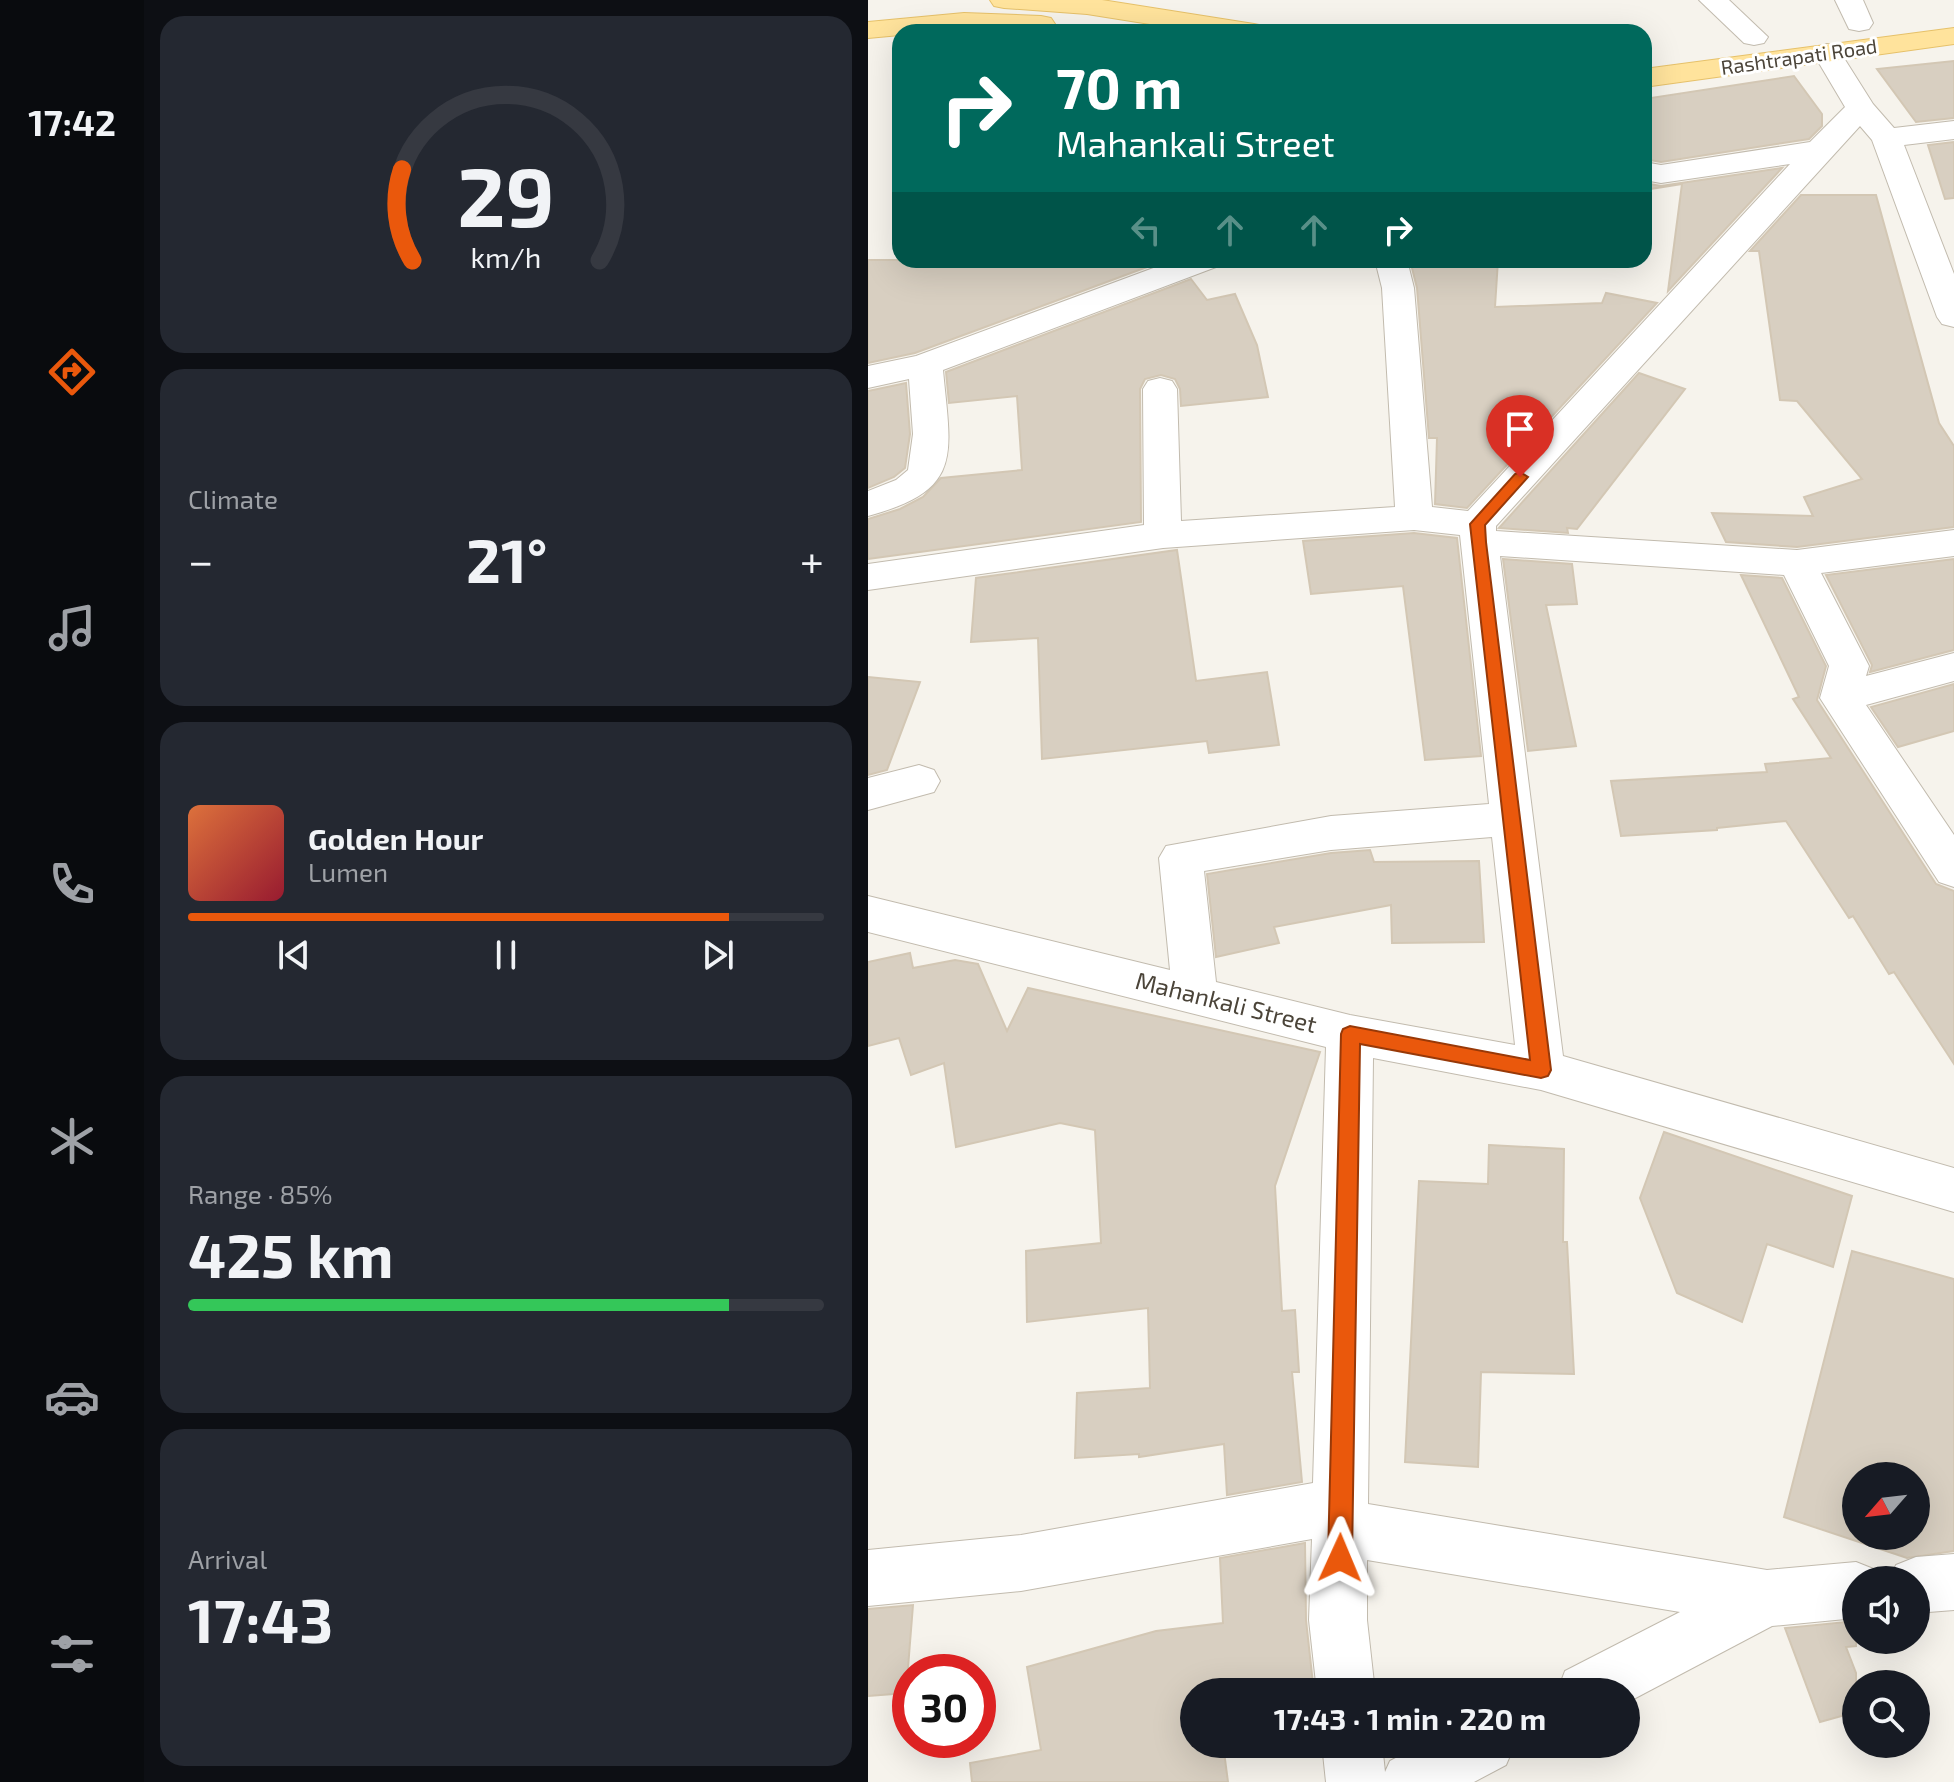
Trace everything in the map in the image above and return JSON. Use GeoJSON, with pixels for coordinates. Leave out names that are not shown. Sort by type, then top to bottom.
{"type":"FeatureCollection","features":[{"type":"Feature","properties":{"kind":"main road"},"geometry":{"type":"LineString","coordinates":[[868,9],[959,0]]}},
{"type":"Feature","properties":{"kind":"main road"},"geometry":{"type":"LineString","coordinates":[[1004,0],[1087,6],[1203,24]]}},
{"type":"Feature","properties":{"kind":"main road","name":"Rashtrapati Road"},"geometry":{"type":"LineString","coordinates":[[1652,52],[1754,37],[1854,12],[1954,12]]}},
{"type":"Feature","properties":{"kind":"main road"},"geometry":{"type":"LineString","coordinates":[[932,24],[964,21],[995,24]]}},
{"type":"Feature","properties":{"kind":"main road"},"geometry":{"type":"LineString","coordinates":[[868,30],[892,28]]}},
{"type":"Feature","properties":{"kind":"main road","name":"Rashtrapati Road"},"geometry":{"type":"LineString","coordinates":[[1652,77],[1954,36]]}},
{"type":"Feature","properties":{"kind":"street"},"geometry":{"type":"LineString","coordinates":[[1713,0],[1754,37]]}},
{"type":"Feature","properties":{"kind":"street"},"geometry":{"type":"LineString","coordinates":[[1827,53],[1861,108],[1886,138],[1954,317]]}},
{"type":"Feature","properties":{"kind":"street"},"geometry":{"type":"LineString","coordinates":[[1541,1070],[1478,533],[1819,150],[1861,108]]}},
{"type":"Feature","properties":{"kind":"street"},"geometry":{"type":"LineString","coordinates":[[1886,138],[1954,130]]}},
{"type":"Feature","properties":{"kind":"street"},"geometry":{"type":"LineString","coordinates":[[1652,172],[1661,174],[1819,150]]}},
{"type":"Feature","properties":{"kind":"street"},"geometry":{"type":"LineString","coordinates":[[868,377],[925,365],[1185,268]]}},
{"type":"Feature","properties":{"kind":"street"},"geometry":{"type":"LineString","coordinates":[[1393,268],[1398,288],[1414,518]]}},
{"type":"Feature","properties":{"kind":"street"},"geometry":{"type":"LineString","coordinates":[[868,504],[910,487],[926,473],[930,450],[925,365]]}},
{"type":"Feature","properties":{"kind":"street"},"geometry":{"type":"LineString","coordinates":[[1160,389],[1163,535]]}},
{"type":"Feature","properties":{"kind":"street"},"geometry":{"type":"LineString","coordinates":[[868,577],[1163,535],[1414,518],[1478,533],[1797,563],[1954,543]]}},
{"type":"Feature","properties":{"kind":"street"},"geometry":{"type":"LineString","coordinates":[[1797,563],[1849,666],[1840,698],[1954,870]]}},
{"type":"Feature","properties":{"kind":"street"},"geometry":{"type":"LineString","coordinates":[[1840,698],[1954,667]]}},
{"type":"Feature","properties":{"kind":"street"},"geometry":{"type":"LineString","coordinates":[[868,794],[919,781]]}},
{"type":"Feature","properties":{"kind":"street"},"geometry":{"type":"LineString","coordinates":[[1195,995],[1181,858],[1331,833],[1511,819]]}},
{"type":"Feature","properties":{"kind":"street","name":"Mahankali Street"},"geometry":{"type":"LineString","coordinates":[[868,914],[1350,1034],[1541,1070],[1954,1190]]}},
{"type":"Feature","properties":{"kind":"street"},"geometry":{"type":"LineString","coordinates":[[1344,1678],[1338,1620],[1350,1034]]}},
{"type":"Feature","properties":{"kind":"street"},"geometry":{"type":"LineString","coordinates":[[868,1578],[1021,1563],[1341,1517],[1767,1598],[1842,1591]]}},
{"type":"Feature","properties":{"kind":"street"},"geometry":{"type":"LineString","coordinates":[[1930,1584],[1954,1582]]}},
{"type":"Feature","properties":{"kind":"street"},"geometry":{"type":"LineString","coordinates":[[1613,1678],[1767,1598]]}},
{"type":"Feature","properties":{"kind":"street"},"geometry":{"type":"LineString","coordinates":[[1353,1758],[1356,1782]]}},
{"type":"Feature","properties":{"kind":"street"},"geometry":{"type":"LineString","coordinates":[[1411,1782],[1458,1758]]}},
{"type":"Feature","properties":{"kind":"building"},"geometry":{"type":"Polygon","coordinates":[[[1954,61],[1954,118],[1916,122],[1877,69],[1954,61]]]}},
{"type":"Feature","properties":{"kind":"building"},"geometry":{"type":"Polygon","coordinates":[[[1794,76],[1822,114],[1822,126],[1809,139],[1661,162],[1652,160],[1652,98],[1794,76]]]}},
{"type":"Feature","properties":{"kind":"building"},"geometry":{"type":"Polygon","coordinates":[[[1954,142],[1954,198],[1945,199],[1928,145],[1954,142]]]}},
{"type":"Feature","properties":{"kind":"building"},"geometry":{"type":"Polygon","coordinates":[[[1782,168],[1668,291],[1682,184],[1652,189],[1652,184],[1661,186],[1782,168]]]}},
{"type":"Feature","properties":{"kind":"building"},"geometry":{"type":"Polygon","coordinates":[[[1801,195],[1876,195],[1939,423],[1954,446],[1954,527],[1797,547],[1726,542],[1712,513],[1813,516],[1804,497],[1862,479],[1797,401],[1780,400],[1759,251],[1750,251],[1801,195]]]}},
{"type":"Feature","properties":{"kind":"building"},"geometry":{"type":"Polygon","coordinates":[[[868,260],[892,260],[892,268],[1144,268],[915,353],[868,363],[868,260]]]}},
{"type":"Feature","properties":{"kind":"building"},"geometry":{"type":"Polygon","coordinates":[[[1412,268],[1497,268],[1495,307],[1602,303],[1606,293],[1657,303],[1467,508],[1435,504],[1437,438],[1429,438],[1417,288],[1412,268]]]}},
{"type":"Feature","properties":{"kind":"building"},"geometry":{"type":"Polygon","coordinates":[[[1191,279],[1207,300],[1235,294],[1257,345],[1268,397],[1181,406],[1180,389],[1175,379],[1161,375],[1145,379],[1140,389],[1141,522],[868,559],[868,519],[900,509],[923,497],[941,478],[1022,470],[1017,396],[949,403],[946,372],[1191,279]]]}},
{"type":"Feature","properties":{"kind":"building"},"geometry":{"type":"Polygon","coordinates":[[[1639,373],[1685,389],[1577,529],[1567,528],[1568,533],[1499,528],[1639,373]]]}},
{"type":"Feature","properties":{"kind":"building"},"geometry":{"type":"Polygon","coordinates":[[[906,383],[910,434],[905,468],[894,477],[868,488],[868,391],[906,383]]]}},
{"type":"Feature","properties":{"kind":"building"},"geometry":{"type":"Polygon","coordinates":[[[1414,533],[1457,538],[1481,756],[1425,760],[1403,586],[1311,594],[1303,541],[1414,533]]]}},
{"type":"Feature","properties":{"kind":"building"},"geometry":{"type":"Polygon","coordinates":[[[1177,550],[1196,681],[1267,672],[1279,745],[1209,753],[1207,741],[1042,759],[1038,638],[971,642],[976,578],[1177,550]]]}},
{"type":"Feature","properties":{"kind":"building"},"geometry":{"type":"Polygon","coordinates":[[[1503,559],[1572,564],[1577,604],[1546,605],[1576,746],[1528,751],[1503,559]]]}},
{"type":"Feature","properties":{"kind":"building"},"geometry":{"type":"Polygon","coordinates":[[[1954,559],[1954,650],[1870,672],[1872,665],[1826,575],[1954,559]]]}},
{"type":"Feature","properties":{"kind":"building"},"geometry":{"type":"Polygon","coordinates":[[[1741,575],[1782,578],[1826,666],[1817,700],[1936,884],[1954,891],[1954,1064],[1894,972],[1889,974],[1853,916],[1849,918],[1786,821],[1717,830],[1621,836],[1611,781],[1767,772],[1765,764],[1831,758],[1793,699],[1799,697],[1741,575]]]}},
{"type":"Feature","properties":{"kind":"building"},"geometry":{"type":"Polygon","coordinates":[[[868,677],[920,682],[887,770],[868,775],[868,677]]]}},
{"type":"Feature","properties":{"kind":"building"},"geometry":{"type":"Polygon","coordinates":[[[1954,684],[1954,731],[1898,747],[1871,707],[1954,684]]]}},
{"type":"Feature","properties":{"kind":"building"},"geometry":{"type":"Polygon","coordinates":[[[1370,850],[1374,862],[1479,861],[1484,942],[1392,943],[1391,905],[1274,927],[1279,943],[1216,957],[1207,874],[1331,853],[1370,850]]]}},
{"type":"Feature","properties":{"kind":"building"},"geometry":{"type":"Polygon","coordinates":[[[910,953],[913,968],[955,960],[978,964],[1007,1031],[1028,988],[1320,1052],[1275,1186],[1282,1311],[1295,1310],[1299,1372],[1292,1372],[1302,1482],[1227,1495],[1224,1444],[1139,1457],[1139,1454],[1075,1458],[1077,1393],[1150,1388],[1148,1308],[1027,1322],[1026,1251],[1101,1243],[1095,1130],[1060,1123],[956,1147],[944,1063],[911,1075],[899,1038],[868,1046],[868,962],[910,953]]]}},
{"type":"Feature","properties":{"kind":"building"},"geometry":{"type":"Polygon","coordinates":[[[1664,1132],[1852,1196],[1833,1267],[1767,1244],[1742,1322],[1677,1293],[1640,1198],[1664,1132]]]}},
{"type":"Feature","properties":{"kind":"building"},"geometry":{"type":"Polygon","coordinates":[[[1489,1145],[1564,1149],[1563,1242],[1567,1242],[1574,1374],[1481,1372],[1478,1467],[1405,1462],[1419,1181],[1488,1184],[1489,1145]]]}},
{"type":"Feature","properties":{"kind":"building"},"geometry":{"type":"Polygon","coordinates":[[[1852,1251],[1954,1279],[1954,1551],[1907,1558],[1883,1550],[1930,1550],[1930,1462],[1842,1462],[1842,1536],[1784,1517],[1852,1251]]]}},
{"type":"Feature","properties":{"kind":"building"},"geometry":{"type":"Polygon","coordinates":[[[1305,1543],[1306,1620],[1312,1678],[1180,1678],[1180,1758],[1225,1758],[1228,1782],[972,1782],[970,1763],[1041,1750],[1027,1667],[1156,1631],[1223,1623],[1220,1558],[1305,1543]]]}},
{"type":"Feature","properties":{"kind":"building"},"geometry":{"type":"Polygon","coordinates":[[[913,1605],[909,1654],[892,1654],[892,1694],[868,1696],[868,1609],[913,1605]]]}},
{"type":"Feature","properties":{"kind":"building"},"geometry":{"type":"Polygon","coordinates":[[[1842,1622],[1842,1654],[1849,1654],[1855,1670],[1842,1670],[1842,1716],[1820,1722],[1785,1628],[1842,1622]]]}},
{"type":"Feature","properties":{"kind":"route"},"geometry":{"type":"LineString","coordinates":[[1340,1558],[1350,1034],[1541,1070],[1477,524],[1520,477]]}}]}
